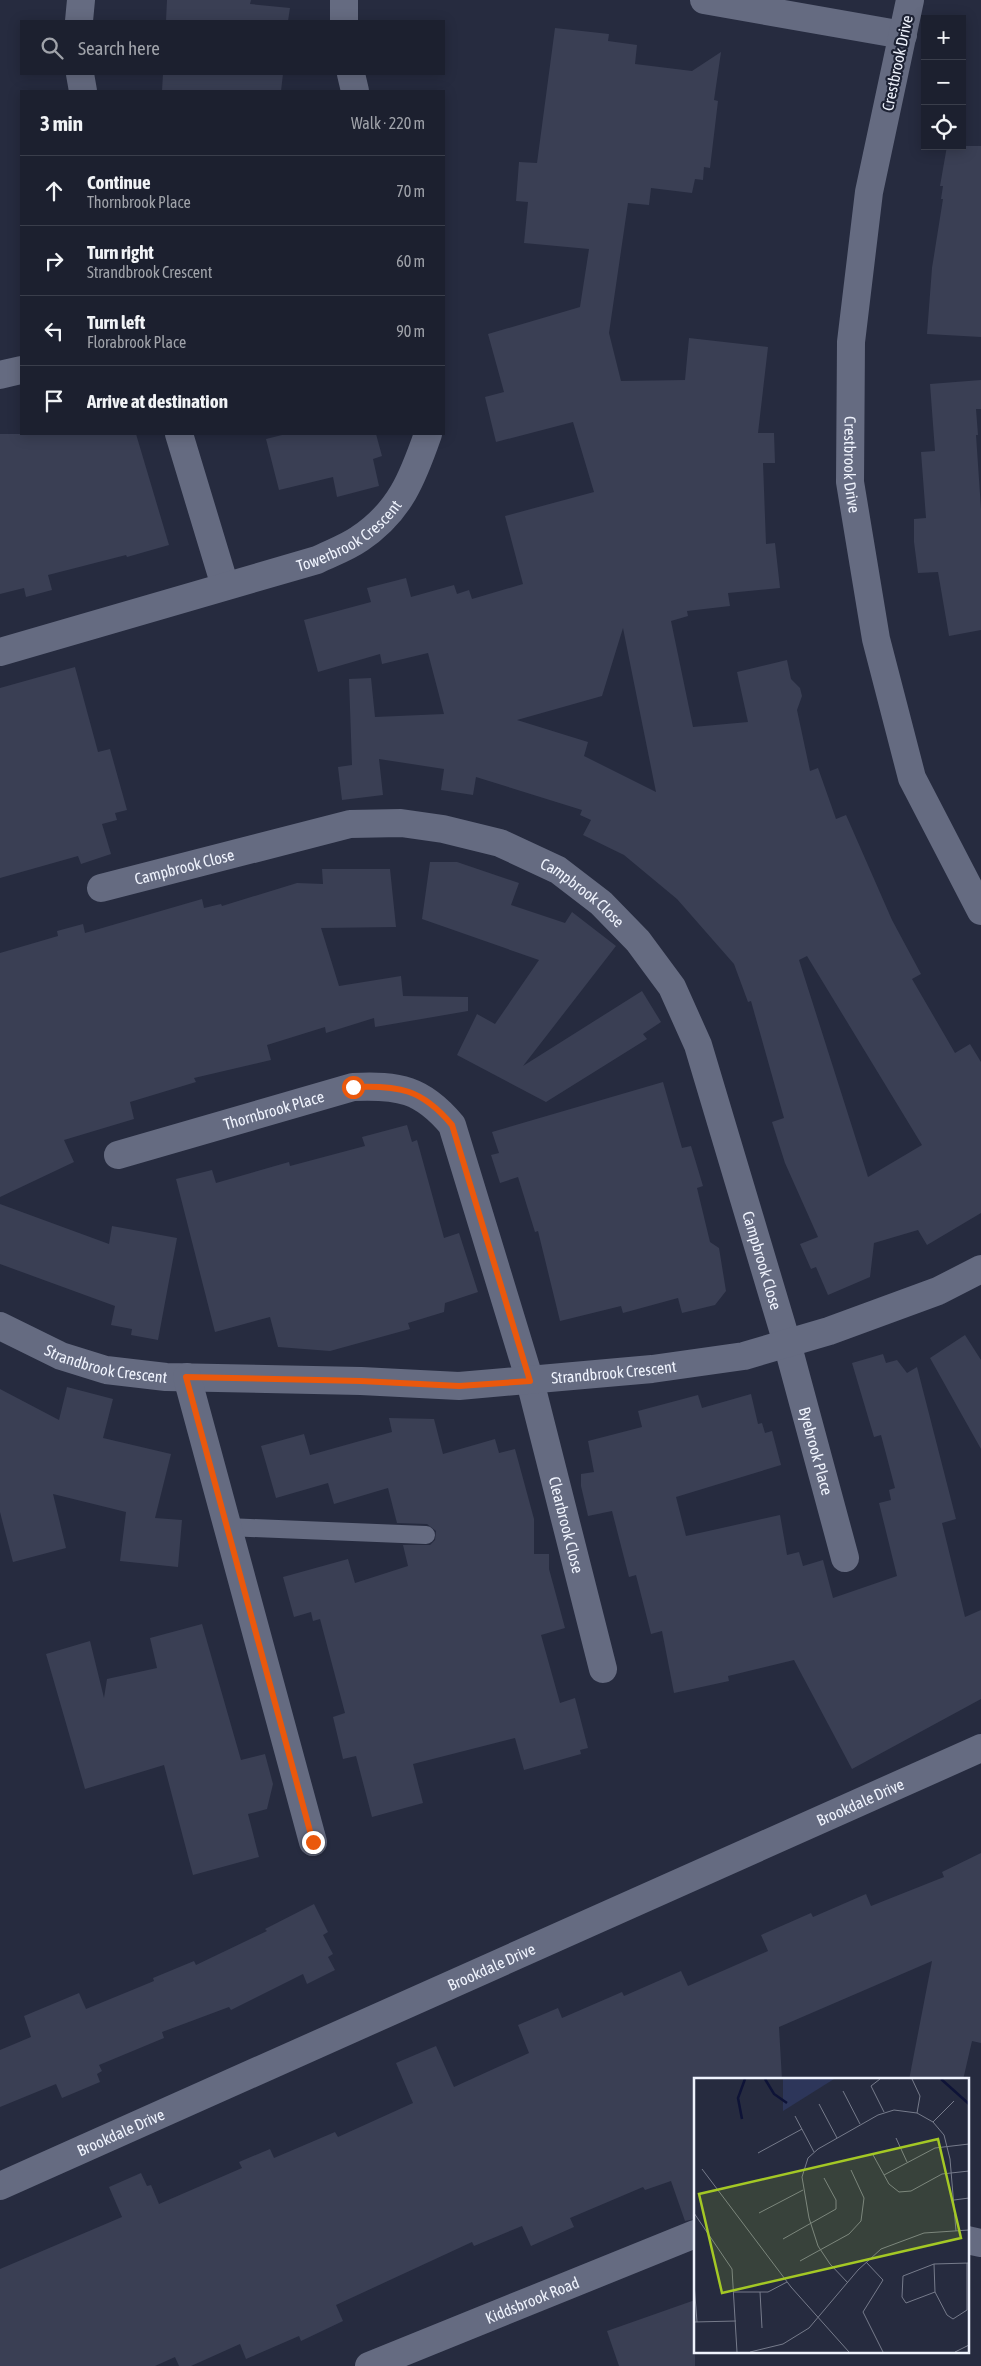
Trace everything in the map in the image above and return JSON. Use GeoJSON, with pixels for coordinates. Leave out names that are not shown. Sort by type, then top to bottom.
{"type":"FeatureCollection","features":[{"type":"Feature","properties":{"kind":"street"},"geometry":{"type":"LineString","coordinates":[[79,20],[81,0]]}},
{"type":"Feature","properties":{"kind":"street"},"geometry":{"type":"LineString","coordinates":[[344,0],[344,20]]}},
{"type":"Feature","properties":{"kind":"street"},"geometry":{"type":"LineString","coordinates":[[704,0],[903,35]]}},
{"type":"Feature","properties":{"kind":"street","name":"Crestbrook Drive"},"geometry":{"type":"LineString","coordinates":[[910,0],[869,192],[851,342],[850,482],[876,639],[912,778],[981,910]]}},
{"type":"Feature","properties":{"kind":"street"},"geometry":{"type":"LineString","coordinates":[[80,75],[83,90]]}},
{"type":"Feature","properties":{"kind":"street"},"geometry":{"type":"LineString","coordinates":[[351,75],[355,90]]}},
{"type":"Feature","properties":{"kind":"street"},"geometry":{"type":"LineString","coordinates":[[0,375],[20,370]]}},
{"type":"Feature","properties":{"kind":"street"},"geometry":{"type":"LineString","coordinates":[[179,435],[225,586]]}},
{"type":"Feature","properties":{"kind":"street","name":"Towerbrook Crescent"},"geometry":{"type":"LineString","coordinates":[[0,652],[317,560],[360,539],[393,509],[413,478],[428,435]]}},
{"type":"Feature","properties":{"kind":"street","name":"Campbrook Close"},"geometry":{"type":"LineString","coordinates":[[101,888],[350,824],[401,823],[443,829],[500,844],[558,870],[601,903],[638,941],[672,987],[698,1045],[787,1343]]}},
{"type":"Feature","properties":{"kind":"street","name":"Thornbrook Place"},"geometry":{"type":"LineString","coordinates":[[118,1154],[353,1087],[379,1086],[416,1094],[437,1107],[452,1125],[530,1381]]}},
{"type":"Feature","properties":{"kind":"street","name":"Strandbrook Crescent"},"geometry":{"type":"LineString","coordinates":[[0,1326],[61,1356],[106,1370],[186,1377],[361,1381],[459,1386],[652,1369],[744,1356],[829,1331],[938,1291],[981,1269]]}},
{"type":"Feature","properties":{"kind":"street","name":"Byebrook Place"},"geometry":{"type":"LineString","coordinates":[[787,1343],[846,1558]]}},
{"type":"Feature","properties":{"kind":"street"},"geometry":{"type":"LineString","coordinates":[[186,1377],[313,1842]]}},
{"type":"Feature","properties":{"kind":"street","name":"Clearbrook Close"},"geometry":{"type":"LineString","coordinates":[[530,1381],[603,1669]]}},
{"type":"Feature","properties":{"kind":"street","name":"Brookdale Drive"},"geometry":{"type":"LineString","coordinates":[[0,2186],[981,1748]]}},
{"type":"Feature","properties":{"kind":"street","name":"Kiddsbrook Road"},"geometry":{"type":"LineString","coordinates":[[369,2366],[694,2234]]}},
{"type":"Feature","properties":{"kind":"street"},"geometry":{"type":"LineString","coordinates":[[968,2240],[981,2243]]}},
{"type":"Feature","properties":{"kind":"lane"},"geometry":{"type":"LineString","coordinates":[[227,1528],[426,1535]]}},
{"type":"Feature","properties":{"kind":"building"},"geometry":{"type":"Polygon","coordinates":[[[167,0],[251,0],[250,4],[290,8],[288,20],[166,20],[167,0]]]}},
{"type":"Feature","properties":{"kind":"building"},"geometry":{"type":"Polygon","coordinates":[[[555,28],[609,34],[608,41],[637,45],[635,64],[692,71],[721,52],[714,100],[718,101],[710,168],[704,167],[703,180],[695,179],[692,193],[651,188],[649,205],[628,203],[609,333],[621,381],[685,380],[689,338],[768,347],[758,433],[774,433],[775,463],[763,463],[766,544],[775,543],[780,588],[728,593],[730,606],[687,611],[688,616],[671,621],[693,727],[748,722],[737,672],[787,660],[791,679],[800,688],[802,696],[797,710],[810,771],[818,768],[836,819],[846,815],[892,920],[921,974],[912,979],[955,1053],[970,1044],[981,1062],[981,1213],[927,1245],[918,1230],[874,1243],[870,1277],[828,1295],[816,1267],[811,1269],[800,1244],[818,1237],[785,1163],[772,1122],[784,1118],[751,1001],[748,1002],[734,964],[677,899],[624,855],[583,835],[591,820],[580,815],[582,810],[476,777],[473,795],[441,790],[444,769],[379,759],[383,795],[342,800],[338,767],[352,765],[349,679],[371,678],[375,717],[444,714],[428,653],[382,664],[380,654],[318,672],[304,620],[371,602],[367,588],[406,578],[411,597],[454,585],[457,594],[469,590],[472,599],[523,584],[505,516],[594,492],[573,422],[496,442],[485,397],[504,392],[488,334],[580,307],[589,249],[524,243],[528,202],[516,201],[519,162],[537,163],[555,28]],[[623,628],[602,696],[517,720],[588,742],[584,756],[656,792],[632,673],[623,628]],[[807,956],[799,960],[868,1177],[922,1145],[807,956]]]}},
{"type":"Feature","properties":{"kind":"building"},"geometry":{"type":"Polygon","coordinates":[[[163,75],[283,75],[281,90],[162,90],[163,75]]]}},
{"type":"Feature","properties":{"kind":"building"},"geometry":{"type":"Polygon","coordinates":[[[966,146],[981,146],[981,337],[927,334],[932,268],[943,199],[941,199],[943,186],[940,186],[946,150],[966,150],[966,146]]]}},
{"type":"Feature","properties":{"kind":"building"},"geometry":{"type":"Polygon","coordinates":[[[981,380],[981,409],[976,409],[978,435],[976,435],[981,509],[981,630],[949,636],[938,572],[918,573],[914,542],[914,519],[926,518],[921,452],[935,451],[930,384],[981,380]]]}},
{"type":"Feature","properties":{"kind":"building"},"geometry":{"type":"Polygon","coordinates":[[[0,434],[136,435],[169,545],[127,557],[126,555],[48,575],[52,590],[26,597],[24,588],[0,594],[0,434]]]}},
{"type":"Feature","properties":{"kind":"building"},"geometry":{"type":"Polygon","coordinates":[[[282,435],[376,435],[382,456],[373,459],[379,486],[337,497],[333,477],[279,490],[266,439],[282,435]]]}},
{"type":"Feature","properties":{"kind":"building"},"geometry":{"type":"Polygon","coordinates":[[[75,667],[98,752],[110,749],[127,810],[115,813],[117,820],[102,824],[111,854],[81,864],[78,856],[0,878],[0,688],[75,667]]]}},
{"type":"Feature","properties":{"kind":"building"},"geometry":{"type":"Polygon","coordinates":[[[430,862],[457,862],[519,883],[511,905],[565,923],[572,912],[616,946],[523,1066],[642,991],[661,1022],[643,1034],[647,1039],[546,1102],[457,1055],[477,1014],[495,1024],[539,960],[422,919],[430,862]]]}},
{"type":"Feature","properties":{"kind":"building"},"geometry":{"type":"Polygon","coordinates":[[[322,869],[390,869],[396,927],[321,928],[339,986],[401,976],[403,996],[468,997],[468,1011],[375,1027],[374,1018],[326,1033],[325,1027],[267,1045],[271,1060],[194,1078],[196,1082],[130,1102],[134,1119],[64,1140],[74,1162],[0,1197],[0,953],[58,936],[57,931],[83,924],[85,933],[202,899],[204,908],[221,904],[222,906],[297,883],[323,884],[322,869]]]}},
{"type":"Feature","properties":{"kind":"building"},"geometry":{"type":"Polygon","coordinates":[[[663,1082],[682,1148],[691,1146],[703,1186],[697,1188],[710,1242],[719,1248],[726,1291],[715,1305],[682,1313],[678,1298],[623,1313],[621,1306],[560,1321],[538,1231],[535,1232],[518,1177],[500,1183],[491,1155],[499,1153],[492,1132],[663,1082]]]}},
{"type":"Feature","properties":{"kind":"building"},"geometry":{"type":"Polygon","coordinates":[[[407,1125],[412,1142],[417,1140],[444,1238],[459,1233],[478,1292],[445,1303],[444,1312],[408,1323],[410,1329],[330,1351],[278,1347],[270,1317],[215,1332],[176,1179],[212,1170],[216,1183],[289,1162],[290,1166],[365,1146],[362,1137],[407,1125]]]}},
{"type":"Feature","properties":{"kind":"building"},"geometry":{"type":"Polygon","coordinates":[[[0,1204],[109,1244],[112,1226],[177,1238],[158,1340],[131,1335],[132,1329],[111,1325],[115,1306],[0,1264],[0,1204]]]}},
{"type":"Feature","properties":{"kind":"building"},"geometry":{"type":"Polygon","coordinates":[[[965,1335],[981,1360],[981,1449],[930,1358],[965,1335]]]}},
{"type":"Feature","properties":{"kind":"building"},"geometry":{"type":"Polygon","coordinates":[[[883,1354],[886,1363],[897,1360],[907,1373],[917,1367],[956,1519],[942,1523],[965,1617],[981,1610],[981,1699],[852,1769],[794,1660],[728,1676],[729,1681],[674,1693],[662,1631],[651,1634],[636,1575],[629,1577],[612,1511],[588,1516],[581,1486],[581,1474],[594,1472],[588,1441],[642,1427],[638,1411],[698,1395],[702,1408],[751,1394],[758,1424],[762,1423],[765,1433],[772,1431],[781,1465],[676,1497],[686,1536],[780,1515],[787,1555],[799,1552],[803,1566],[823,1560],[833,1598],[897,1576],[879,1503],[891,1500],[889,1490],[895,1488],[881,1435],[874,1437],[852,1363],[883,1354]]]}},
{"type":"Feature","properties":{"kind":"building"},"geometry":{"type":"Polygon","coordinates":[[[67,1387],[113,1399],[103,1438],[171,1454],[155,1518],[182,1520],[178,1567],[120,1561],[126,1512],[53,1494],[66,1548],[13,1562],[0,1512],[0,1389],[59,1420],[67,1387]]]}},
{"type":"Feature","properties":{"kind":"building"},"geometry":{"type":"Polygon","coordinates":[[[389,1418],[434,1419],[443,1454],[495,1439],[499,1453],[515,1449],[534,1519],[534,1554],[549,1554],[549,1569],[565,1628],[541,1635],[560,1703],[575,1698],[588,1748],[580,1750],[581,1754],[524,1770],[515,1738],[413,1764],[423,1803],[372,1817],[356,1756],[343,1759],[333,1717],[345,1713],[320,1619],[313,1621],[311,1612],[294,1617],[283,1577],[348,1559],[355,1583],[408,1566],[403,1545],[430,1545],[435,1540],[436,1531],[427,1524],[397,1523],[388,1488],[334,1504],[328,1483],[276,1498],[261,1446],[304,1434],[310,1455],[392,1432],[389,1418]]]}},
{"type":"Feature","properties":{"kind":"building"},"geometry":{"type":"Polygon","coordinates":[[[202,1624],[241,1760],[265,1754],[273,1784],[267,1809],[248,1814],[259,1857],[193,1875],[164,1765],[85,1789],[46,1654],[90,1641],[104,1698],[107,1679],[157,1668],[150,1638],[202,1624]]]}},
{"type":"Feature","properties":{"kind":"building"},"geometry":{"type":"Polygon","coordinates":[[[981,1853],[981,2043],[972,2041],[963,2078],[909,2078],[932,1961],[779,2027],[782,2078],[694,2078],[694,2219],[685,2221],[671,2181],[645,2190],[643,2187],[570,2218],[574,2227],[531,2246],[522,2226],[474,2246],[472,2242],[336,2305],[343,2321],[301,2341],[299,2336],[246,2359],[240,2344],[191,2366],[179,2366],[175,2357],[155,2366],[0,2366],[0,2269],[122,2217],[109,2187],[141,2173],[147,2186],[151,2185],[159,2204],[242,2168],[239,2162],[270,2149],[274,2158],[335,2132],[338,2137],[413,2103],[396,2063],[436,2046],[454,2087],[529,2053],[518,2025],[558,2008],[562,2018],[622,1992],[624,1996],[681,1971],[688,1986],[768,1951],[761,1935],[811,1913],[813,1917],[866,1894],[871,1906],[944,1877],[942,1872],[981,1853]]]}},
{"type":"Feature","properties":{"kind":"building"},"geometry":{"type":"Polygon","coordinates":[[[314,1904],[328,1932],[323,1935],[333,1954],[328,1957],[335,1970],[307,1984],[303,1974],[231,2010],[229,2007],[162,2032],[164,2038],[99,2065],[102,2071],[97,2074],[100,2082],[62,2098],[56,2084],[0,2107],[0,2050],[31,2037],[24,2016],[79,1993],[86,2009],[154,1981],[153,1978],[194,1961],[196,1965],[267,1931],[265,1929],[314,1904]]]}},
{"type":"Feature","properties":{"kind":"building"},"geometry":{"type":"Polygon","coordinates":[[[694,2300],[695,2366],[619,2366],[607,2331],[694,2300]]]}},
{"type":"Feature","properties":{"kind":"route"},"geometry":{"type":"LineString","coordinates":[[313,1842],[186,1377],[361,1381],[459,1386],[530,1381],[452,1125],[437,1107],[416,1094],[379,1086],[353,1087]]}}]}
